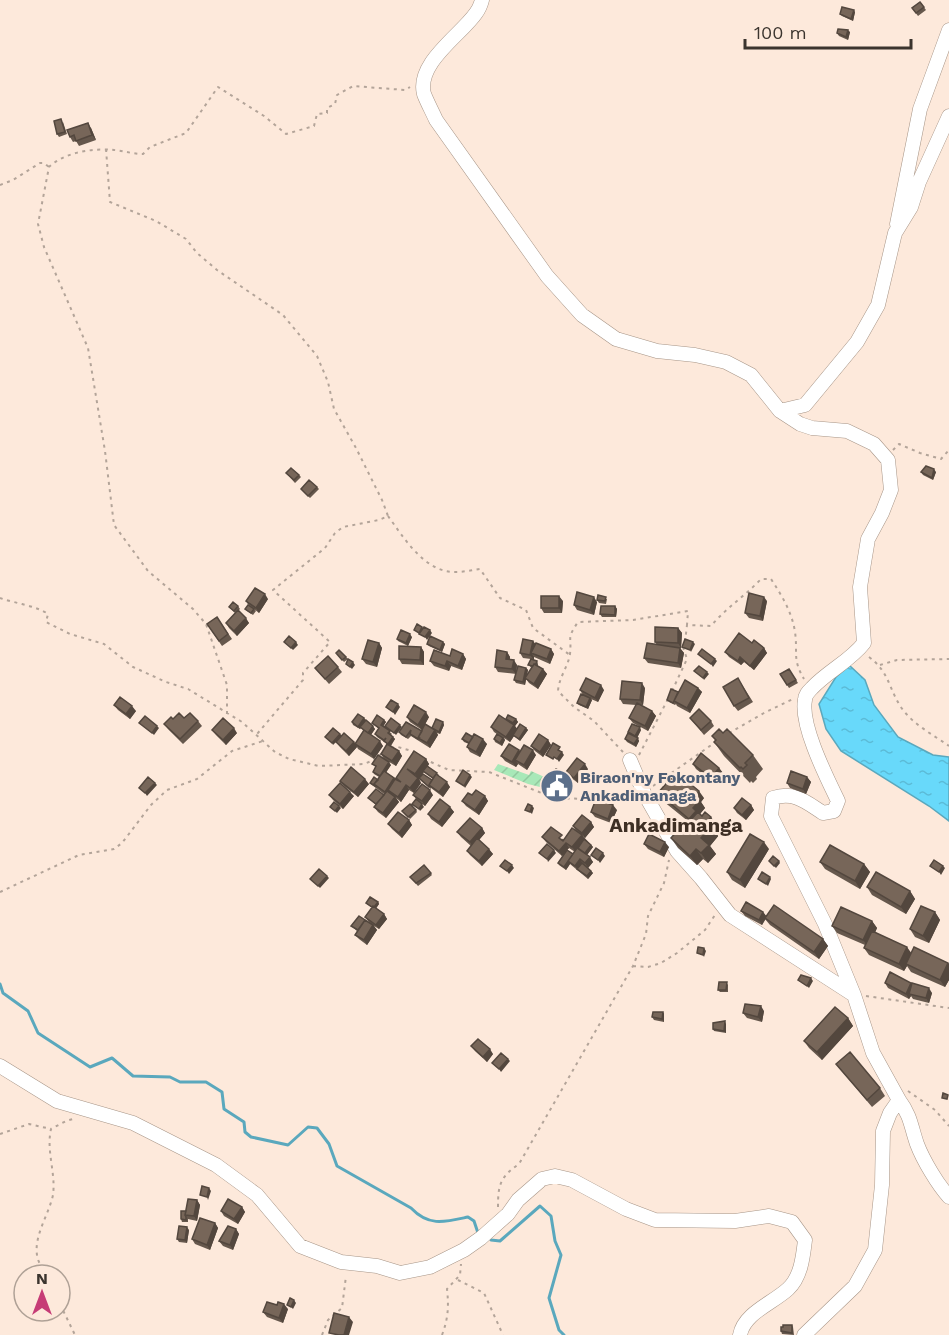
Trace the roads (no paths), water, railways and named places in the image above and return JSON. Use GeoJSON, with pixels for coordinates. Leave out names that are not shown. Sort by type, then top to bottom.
{"type":"FeatureCollection","features":[{"type":"Feature","properties":{"kind":"street"},"geometry":{"type":"LineString","coordinates":[[482,0],[477,13],[435,59],[423,80],[424,93],[436,120],[547,276],[582,315],[616,339],[657,351],[695,355],[726,362],[751,375],[780,411],[800,424],[812,428],[847,431],[874,444],[888,460],[891,490],[868,539],[860,587],[864,643],[826,674],[807,694],[804,707],[808,728],[822,768],[838,801],[834,811],[824,813],[786,794],[773,798],[771,816],[825,924],[854,995],[873,1053],[902,1094],[918,1145],[943,1191],[949,1197]]}},
{"type":"Feature","properties":{"kind":"street"},"geometry":{"type":"LineString","coordinates":[[780,411],[805,405],[857,342],[878,304],[920,109],[949,30]]}},
{"type":"Feature","properties":{"kind":"street"},"geometry":{"type":"LineString","coordinates":[[895,233],[912,207],[919,182],[949,116]]}},
{"type":"Feature","properties":{"kind":"street"},"geometry":{"type":"LineString","coordinates":[[630,760],[644,793],[677,851],[730,915],[854,995]]}},
{"type":"Feature","properties":{"kind":"street"},"geometry":{"type":"LineString","coordinates":[[0,1066],[57,1101],[133,1123],[216,1165],[256,1195],[300,1246],[341,1262],[377,1266],[400,1273],[430,1267],[464,1250],[481,1238],[542,1179],[555,1176],[572,1180],[626,1209],[655,1221],[735,1221],[769,1216],[792,1222],[805,1240],[802,1263],[789,1288],[752,1316],[740,1331],[740,1335]]}},
{"type":"Feature","properties":{"kind":"street"},"geometry":{"type":"LineString","coordinates":[[804,1335],[855,1286],[875,1250],[882,1185],[883,1131],[890,1113],[902,1094]]}},
{"type":"Feature","properties":{"kind":"water"},"geometry":{"type":"Polygon","coordinates":[[[849,665],[865,680],[874,705],[898,737],[933,755],[949,757],[949,821],[841,751],[826,729],[819,704],[836,677],[849,665]]]}},
{"type":"Feature","properties":{"kind":"waterway"},"geometry":{"type":"LineString","coordinates":[[0,984],[3,993],[28,1011],[38,1033],[90,1067],[112,1058],[133,1076],[170,1077],[180,1082],[206,1082],[222,1092],[224,1109],[244,1122],[245,1132],[251,1137],[288,1145],[308,1127],[317,1128],[329,1144],[337,1166],[431,1221],[468,1217],[474,1221],[478,1233]]}},
{"type":"Feature","properties":{"kind":"waterway"},"geometry":{"type":"LineString","coordinates":[[491,1240],[500,1241],[540,1206],[551,1216],[555,1241],[561,1255],[549,1298],[559,1330],[564,1335]]}},
{"type":"Feature","properties":{"kind":"place","name":"Biraon'ny Fokontany Ankadimanaga"},"geometry":{"type":"Point","coordinates":[557,786]}},
{"type":"Feature","properties":{"kind":"district","name":"Ankadimanga"},"geometry":{"type":"Point","coordinates":[676,825]}}]}
